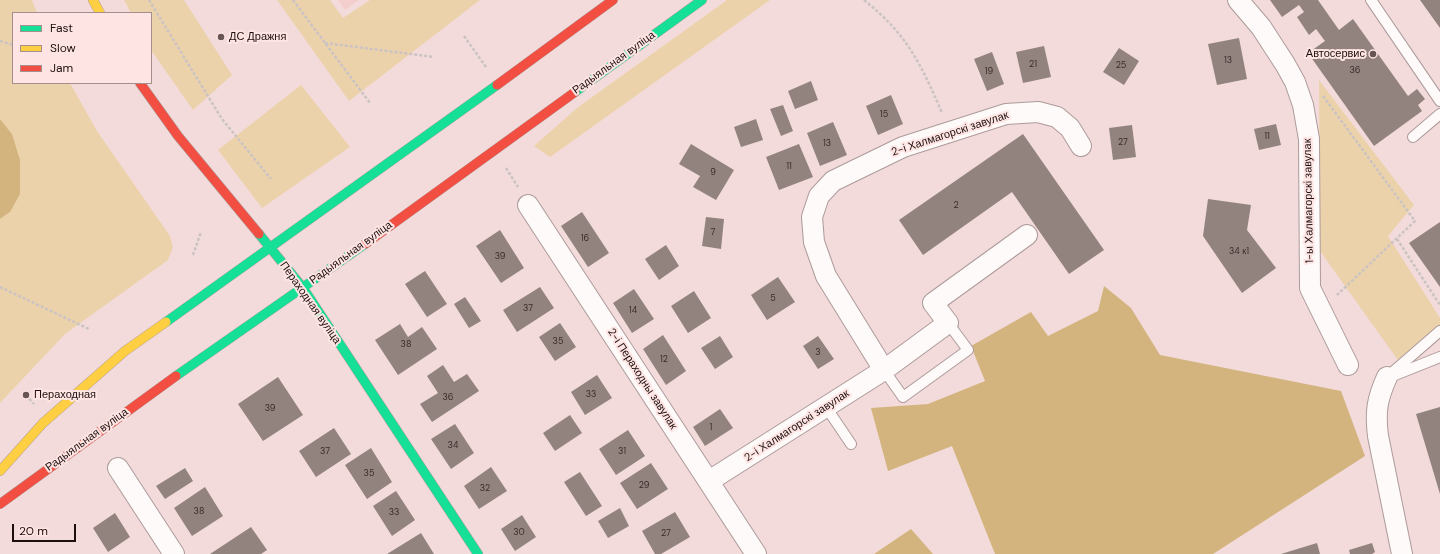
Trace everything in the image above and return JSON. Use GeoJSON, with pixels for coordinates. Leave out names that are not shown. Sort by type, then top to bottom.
{"type":"FeatureCollection","features":[{"type":"Feature","properties":{"kind":"main road"},"geometry":{"type":"LineString","coordinates":[[93,0],[99,12]]}},
{"type":"Feature","properties":{"kind":"main road"},"geometry":{"type":"LineString","coordinates":[[0,471],[43,423],[125,351],[613,0]]}},
{"type":"Feature","properties":{"kind":"main road","name":"Радыяльная вуліца"},"geometry":{"type":"LineString","coordinates":[[0,504],[141,401],[303,288],[702,0]]}},
{"type":"Feature","properties":{"kind":"main road","name":"Пераходная вуліца"},"geometry":{"type":"LineString","coordinates":[[141,84],[188,149],[271,247],[303,288],[478,554]]}},
{"type":"Feature","properties":{"kind":"street","name":"1-ы Халмагорскі завулак"},"geometry":{"type":"LineString","coordinates":[[1238,0],[1260,27],[1285,64],[1295,82],[1303,105],[1309,139],[1310,288],[1348,365]]}},
{"type":"Feature","properties":{"kind":"street","name":"2-і Халмагорскі завулак"},"geometry":{"type":"LineString","coordinates":[[884,370],[826,276],[814,242],[812,217],[819,196],[833,181],[903,147],[1006,114],[1038,112],[1057,117],[1070,128],[1081,146]]}},
{"type":"Feature","properties":{"kind":"street","name":"2-і Пераходны завулак"},"geometry":{"type":"LineString","coordinates":[[528,205],[756,554]]}},
{"type":"Feature","properties":{"kind":"street"},"geometry":{"type":"LineString","coordinates":[[948,323],[933,303],[1027,235]]}},
{"type":"Feature","properties":{"kind":"street","name":"2-і Халмагорскі завулак"},"geometry":{"type":"LineString","coordinates":[[709,482],[884,370],[948,323]]}},
{"type":"Feature","properties":{"kind":"street"},"geometry":{"type":"LineString","coordinates":[[1387,378],[1378,396],[1376,417],[1378,436],[1402,554]]}},
{"type":"Feature","properties":{"kind":"street"},"geometry":{"type":"LineString","coordinates":[[118,468],[174,554]]}},
{"type":"Feature","properties":{"kind":"lane"},"geometry":{"type":"LineString","coordinates":[[1370,0],[1440,101]]}},
{"type":"Feature","properties":{"kind":"lane"},"geometry":{"type":"LineString","coordinates":[[1413,137],[1440,114]]}},
{"type":"Feature","properties":{"kind":"lane"},"geometry":{"type":"LineString","coordinates":[[884,370],[903,396],[968,350],[948,323]]}},
{"type":"Feature","properties":{"kind":"lane"},"geometry":{"type":"LineString","coordinates":[[1387,378],[1440,331]]}},
{"type":"Feature","properties":{"kind":"lane"},"geometry":{"type":"LineString","coordinates":[[1387,378],[1440,358]]}},
{"type":"Feature","properties":{"kind":"lane"},"geometry":{"type":"LineString","coordinates":[[826,407],[851,444]]}},
{"type":"Feature","properties":{"kind":"path"},"geometry":{"type":"LineString","coordinates":[[149,0],[222,119],[271,179]]}},
{"type":"Feature","properties":{"kind":"path"},"geometry":{"type":"LineString","coordinates":[[293,0],[370,103]]}},
{"type":"Feature","properties":{"kind":"path"},"geometry":{"type":"LineString","coordinates":[[864,0],[884,16],[903,38],[921,65],[950,132]]}},
{"type":"Feature","properties":{"kind":"path"},"geometry":{"type":"LineString","coordinates":[[464,36],[498,84]]}},
{"type":"Feature","properties":{"kind":"path"},"geometry":{"type":"LineString","coordinates":[[0,41],[12,45]]}},
{"type":"Feature","properties":{"kind":"path"},"geometry":{"type":"LineString","coordinates":[[325,42],[434,57]]}},
{"type":"Feature","properties":{"kind":"path"},"geometry":{"type":"LineString","coordinates":[[1322,95],[1415,221],[1331,300]]}},
{"type":"Feature","properties":{"kind":"path"},"geometry":{"type":"LineString","coordinates":[[192,255],[201,232]]}},
{"type":"Feature","properties":{"kind":"path"},"geometry":{"type":"LineString","coordinates":[[1397,239],[1440,305]]}},
{"type":"Feature","properties":{"kind":"path"},"geometry":{"type":"LineString","coordinates":[[0,287],[89,329]]}},
{"type":"Feature","properties":{"kind":"shaded area"},"geometry":{"type":"Polygon","coordinates":[[[0,0],[32,0],[37,12],[12,12],[12,84],[71,84],[97,131],[170,236],[173,247],[168,260],[65,334],[0,403],[0,219],[10,212],[12,134],[0,119],[0,0]]]}},
{"type":"Feature","properties":{"kind":"shaded area"},"geometry":{"type":"Polygon","coordinates":[[[124,0],[184,0],[232,75],[193,110],[152,51],[152,12],[130,12],[124,0]]]}},
{"type":"Feature","properties":{"kind":"shaded area"},"geometry":{"type":"Polygon","coordinates":[[[277,0],[330,0],[343,18],[370,0],[480,0],[349,101],[277,0]]]}},
{"type":"Feature","properties":{"kind":"shaded area"},"geometry":{"type":"Polygon","coordinates":[[[338,0],[359,0],[345,10],[338,0]]]}},
{"type":"Feature","properties":{"kind":"shaded area"},"geometry":{"type":"Polygon","coordinates":[[[727,0],[770,0],[550,157],[534,146],[577,108],[727,0]]]}},
{"type":"Feature","properties":{"kind":"shaded area"},"geometry":{"type":"Polygon","coordinates":[[[1319,80],[1414,205],[1388,236],[1440,318],[1440,330],[1400,363],[1320,251],[1319,80]]]}},
{"type":"Feature","properties":{"kind":"shaded area"},"geometry":{"type":"Polygon","coordinates":[[[301,85],[350,147],[262,208],[218,150],[301,85]]]}},
{"type":"Feature","properties":{"kind":"shaded area"},"geometry":{"type":"Polygon","coordinates":[[[0,119],[12,134],[20,160],[20,194],[10,212],[0,219],[0,119]]]}},
{"type":"Feature","properties":{"kind":"shaded area"},"geometry":{"type":"Polygon","coordinates":[[[1104,286],[1131,308],[1160,355],[1341,391],[1365,456],[1213,554],[995,554],[952,446],[888,471],[871,408],[928,404],[985,381],[971,346],[1031,312],[1048,336],[1098,311],[1104,286]]]}},
{"type":"Feature","properties":{"kind":"shaded area"},"geometry":{"type":"Polygon","coordinates":[[[911,529],[933,554],[874,554],[911,529]]]}},
{"type":"Feature","properties":{"kind":"building"},"geometry":{"type":"Polygon","coordinates":[[[1270,0],[1318,0],[1339,30],[1353,19],[1408,96],[1417,89],[1425,99],[1418,105],[1422,111],[1374,146],[1308,53],[1325,41],[1316,29],[1309,35],[1297,17],[1304,12],[1299,5],[1282,17],[1270,0]]]}},
{"type":"Feature","properties":{"kind":"building"},"geometry":{"type":"Polygon","coordinates":[[[1420,0],[1440,0],[1440,28],[1420,0]]]}},
{"type":"Feature","properties":{"kind":"building"},"geometry":{"type":"Polygon","coordinates":[[[1239,38],[1247,79],[1217,85],[1208,44],[1239,38]]]}},
{"type":"Feature","properties":{"kind":"building"},"geometry":{"type":"Polygon","coordinates":[[[1044,46],[1051,77],[1023,83],[1016,52],[1044,46]]]}},
{"type":"Feature","properties":{"kind":"building"},"geometry":{"type":"Polygon","coordinates":[[[1119,48],[1139,61],[1124,85],[1103,72],[1119,48]]]}},
{"type":"Feature","properties":{"kind":"building"},"geometry":{"type":"Polygon","coordinates":[[[992,52],[1004,84],[987,91],[974,59],[992,52]]]}},
{"type":"Feature","properties":{"kind":"building"},"geometry":{"type":"Polygon","coordinates":[[[811,81],[818,100],[795,109],[788,91],[811,81]]]}},
{"type":"Feature","properties":{"kind":"building"},"geometry":{"type":"Polygon","coordinates":[[[891,95],[903,124],[878,135],[866,106],[891,95]]]}},
{"type":"Feature","properties":{"kind":"building"},"geometry":{"type":"Polygon","coordinates":[[[783,105],[793,131],[781,136],[770,109],[783,105]]]}},
{"type":"Feature","properties":{"kind":"building"},"geometry":{"type":"Polygon","coordinates":[[[756,119],[763,140],[741,147],[734,127],[756,119]]]}},
{"type":"Feature","properties":{"kind":"building"},"geometry":{"type":"Polygon","coordinates":[[[833,122],[847,155],[820,166],[807,133],[833,122]]]}},
{"type":"Feature","properties":{"kind":"building"},"geometry":{"type":"Polygon","coordinates":[[[1276,124],[1281,145],[1259,150],[1254,129],[1276,124]]]}},
{"type":"Feature","properties":{"kind":"building"},"geometry":{"type":"Polygon","coordinates":[[[1132,125],[1136,157],[1113,160],[1109,128],[1132,125]]]}},
{"type":"Feature","properties":{"kind":"building"},"geometry":{"type":"Polygon","coordinates":[[[1023,134],[1104,250],[1069,274],[1012,192],[923,255],[899,220],[1023,134]]]}},
{"type":"Feature","properties":{"kind":"building"},"geometry":{"type":"Polygon","coordinates":[[[691,144],[734,170],[716,200],[693,187],[700,176],[679,164],[691,144]]]}},
{"type":"Feature","properties":{"kind":"building"},"geometry":{"type":"Polygon","coordinates":[[[799,144],[813,177],[779,190],[766,157],[799,144]]]}},
{"type":"Feature","properties":{"kind":"building"},"geometry":{"type":"Polygon","coordinates":[[[1208,199],[1251,205],[1247,230],[1276,268],[1242,293],[1203,236],[1208,199]]]}},
{"type":"Feature","properties":{"kind":"building"},"geometry":{"type":"Polygon","coordinates":[[[582,212],[609,253],[588,267],[561,226],[582,212]]]}},
{"type":"Feature","properties":{"kind":"building"},"geometry":{"type":"Polygon","coordinates":[[[706,217],[724,219],[721,249],[702,246],[706,217]]]}},
{"type":"Feature","properties":{"kind":"building"},"geometry":{"type":"Polygon","coordinates":[[[1440,222],[1440,287],[1409,243],[1440,222]]]}},
{"type":"Feature","properties":{"kind":"building"},"geometry":{"type":"Polygon","coordinates":[[[500,230],[524,268],[501,283],[476,246],[500,230]]]}},
{"type":"Feature","properties":{"kind":"building"},"geometry":{"type":"Polygon","coordinates":[[[666,245],[679,266],[659,280],[645,259],[666,245]]]}},
{"type":"Feature","properties":{"kind":"building"},"geometry":{"type":"Polygon","coordinates":[[[425,271],[447,304],[427,317],[405,284],[425,271]]]}},
{"type":"Feature","properties":{"kind":"building"},"geometry":{"type":"Polygon","coordinates":[[[778,277],[795,302],[767,320],[751,295],[778,277]]]}},
{"type":"Feature","properties":{"kind":"building"},"geometry":{"type":"Polygon","coordinates":[[[540,287],[554,308],[517,332],[503,310],[540,287]]]}},
{"type":"Feature","properties":{"kind":"building"},"geometry":{"type":"Polygon","coordinates":[[[634,289],[654,319],[632,333],[613,303],[634,289]]]}},
{"type":"Feature","properties":{"kind":"building"},"geometry":{"type":"Polygon","coordinates":[[[694,291],[711,318],[688,333],[671,306],[694,291]]]}},
{"type":"Feature","properties":{"kind":"building"},"geometry":{"type":"Polygon","coordinates":[[[465,297],[481,321],[469,328],[454,304],[465,297]]]}},
{"type":"Feature","properties":{"kind":"building"},"geometry":{"type":"Polygon","coordinates":[[[560,323],[576,347],[555,361],[539,337],[560,323]]]}},
{"type":"Feature","properties":{"kind":"building"},"geometry":{"type":"Polygon","coordinates":[[[400,324],[408,337],[422,327],[437,349],[398,375],[375,340],[400,324]]]}},
{"type":"Feature","properties":{"kind":"building"},"geometry":{"type":"Polygon","coordinates":[[[663,335],[686,371],[666,385],[643,349],[663,335]]]}},
{"type":"Feature","properties":{"kind":"building"},"geometry":{"type":"Polygon","coordinates":[[[720,336],[733,357],[715,369],[701,348],[720,336]]]}},
{"type":"Feature","properties":{"kind":"building"},"geometry":{"type":"Polygon","coordinates":[[[818,336],[834,359],[818,369],[803,346],[818,336]]]}},
{"type":"Feature","properties":{"kind":"building"},"geometry":{"type":"Polygon","coordinates":[[[443,365],[454,382],[467,374],[479,391],[432,422],[420,404],[438,393],[427,376],[443,365]]]}},
{"type":"Feature","properties":{"kind":"building"},"geometry":{"type":"Polygon","coordinates":[[[597,375],[612,398],[585,415],[571,392],[597,375]]]}},
{"type":"Feature","properties":{"kind":"building"},"geometry":{"type":"Polygon","coordinates":[[[278,377],[303,415],[263,441],[238,404],[278,377]]]}},
{"type":"Feature","properties":{"kind":"building"},"geometry":{"type":"Polygon","coordinates":[[[1440,407],[1440,494],[1416,414],[1440,407]]]}},
{"type":"Feature","properties":{"kind":"building"},"geometry":{"type":"Polygon","coordinates":[[[720,409],[733,428],[705,446],[693,427],[720,409]]]}},
{"type":"Feature","properties":{"kind":"building"},"geometry":{"type":"Polygon","coordinates":[[[570,415],[582,433],[555,451],[543,433],[570,415]]]}},
{"type":"Feature","properties":{"kind":"building"},"geometry":{"type":"Polygon","coordinates":[[[455,424],[474,453],[451,469],[431,439],[455,424]]]}},
{"type":"Feature","properties":{"kind":"building"},"geometry":{"type":"Polygon","coordinates":[[[334,428],[351,454],[316,477],[299,451],[334,428]]]}},
{"type":"Feature","properties":{"kind":"building"},"geometry":{"type":"Polygon","coordinates":[[[628,430],[645,456],[616,475],[599,449],[628,430]]]}},
{"type":"Feature","properties":{"kind":"building"},"geometry":{"type":"Polygon","coordinates":[[[371,448],[392,482],[367,499],[345,465],[371,448]]]}},
{"type":"Feature","properties":{"kind":"building"},"geometry":{"type":"Polygon","coordinates":[[[651,463],[668,489],[637,509],[620,483],[651,463]]]}},
{"type":"Feature","properties":{"kind":"building"},"geometry":{"type":"Polygon","coordinates":[[[491,467],[507,491],[479,509],[464,486],[491,467]]]}},
{"type":"Feature","properties":{"kind":"building"},"geometry":{"type":"Polygon","coordinates":[[[185,468],[193,481],[165,499],[156,486],[185,468]]]}},
{"type":"Feature","properties":{"kind":"building"},"geometry":{"type":"Polygon","coordinates":[[[580,472],[602,506],[586,516],[564,482],[580,472]]]}},
{"type":"Feature","properties":{"kind":"building"},"geometry":{"type":"Polygon","coordinates":[[[205,487],[223,516],[192,536],[174,508],[205,487]]]}},
{"type":"Feature","properties":{"kind":"building"},"geometry":{"type":"Polygon","coordinates":[[[396,491],[415,520],[392,536],[373,506],[396,491]]]}},
{"type":"Feature","properties":{"kind":"building"},"geometry":{"type":"Polygon","coordinates":[[[620,508],[629,526],[608,538],[598,521],[620,508]]]}},
{"type":"Feature","properties":{"kind":"building"},"geometry":{"type":"Polygon","coordinates":[[[675,512],[690,537],[661,554],[655,554],[642,531],[675,512]]]}},
{"type":"Feature","properties":{"kind":"building"},"geometry":{"type":"Polygon","coordinates":[[[115,513],[130,537],[108,552],[93,528],[115,513]]]}},
{"type":"Feature","properties":{"kind":"building"},"geometry":{"type":"Polygon","coordinates":[[[522,515],[536,537],[515,551],[501,529],[522,515]]]}},
{"type":"Feature","properties":{"kind":"building"},"geometry":{"type":"Polygon","coordinates":[[[251,527],[267,550],[261,554],[210,554],[251,527]]]}},
{"type":"Feature","properties":{"kind":"building"},"geometry":{"type":"Polygon","coordinates":[[[421,533],[434,554],[387,554],[421,533]]]}},
{"type":"Feature","properties":{"kind":"building"},"geometry":{"type":"Polygon","coordinates":[[[1317,543],[1320,554],[1281,554],[1317,543]]]}},
{"type":"Feature","properties":{"kind":"building"},"geometry":{"type":"Polygon","coordinates":[[[1372,543],[1375,552],[1372,554],[1350,554],[1349,550],[1372,543]]]}},
{"type":"Feature","properties":{"kind":"traffic: fast"},"geometry":{"type":"LineString","coordinates":[[575,92],[702,0]]}},
{"type":"Feature","properties":{"kind":"traffic: fast"},"geometry":{"type":"LineString","coordinates":[[166,322],[497,85]]}},
{"type":"Feature","properties":{"kind":"traffic: fast"},"geometry":{"type":"LineString","coordinates":[[259,234],[303,288],[478,554]]}},
{"type":"Feature","properties":{"kind":"traffic: fast"},"geometry":{"type":"LineString","coordinates":[[176,376],[365,244]]}},
{"type":"Feature","properties":{"kind":"traffic: slow"},"geometry":{"type":"LineString","coordinates":[[93,0],[99,12]]}},
{"type":"Feature","properties":{"kind":"traffic: slow"},"geometry":{"type":"LineString","coordinates":[[0,471],[43,423],[125,351],[166,322]]}},
{"type":"Feature","properties":{"kind":"traffic: jam"},"geometry":{"type":"LineString","coordinates":[[497,85],[613,0]]}},
{"type":"Feature","properties":{"kind":"traffic: jam"},"geometry":{"type":"LineString","coordinates":[[141,84],[178,136],[259,234]]}},
{"type":"Feature","properties":{"kind":"traffic: jam"},"geometry":{"type":"LineString","coordinates":[[365,244],[575,92]]}},
{"type":"Feature","properties":{"kind":"traffic: jam"},"geometry":{"type":"LineString","coordinates":[[0,504],[176,376]]}},
{"type":"Feature","properties":{"kind":"place","name":"ДС Дражня"},"geometry":{"type":"Point","coordinates":[221,37]}},
{"type":"Feature","properties":{"kind":"place","name":"Автосервис"},"geometry":{"type":"Point","coordinates":[1373,54]}},
{"type":"Feature","properties":{"kind":"place","name":"Пераходная"},"geometry":{"type":"Point","coordinates":[26,395]}}]}
